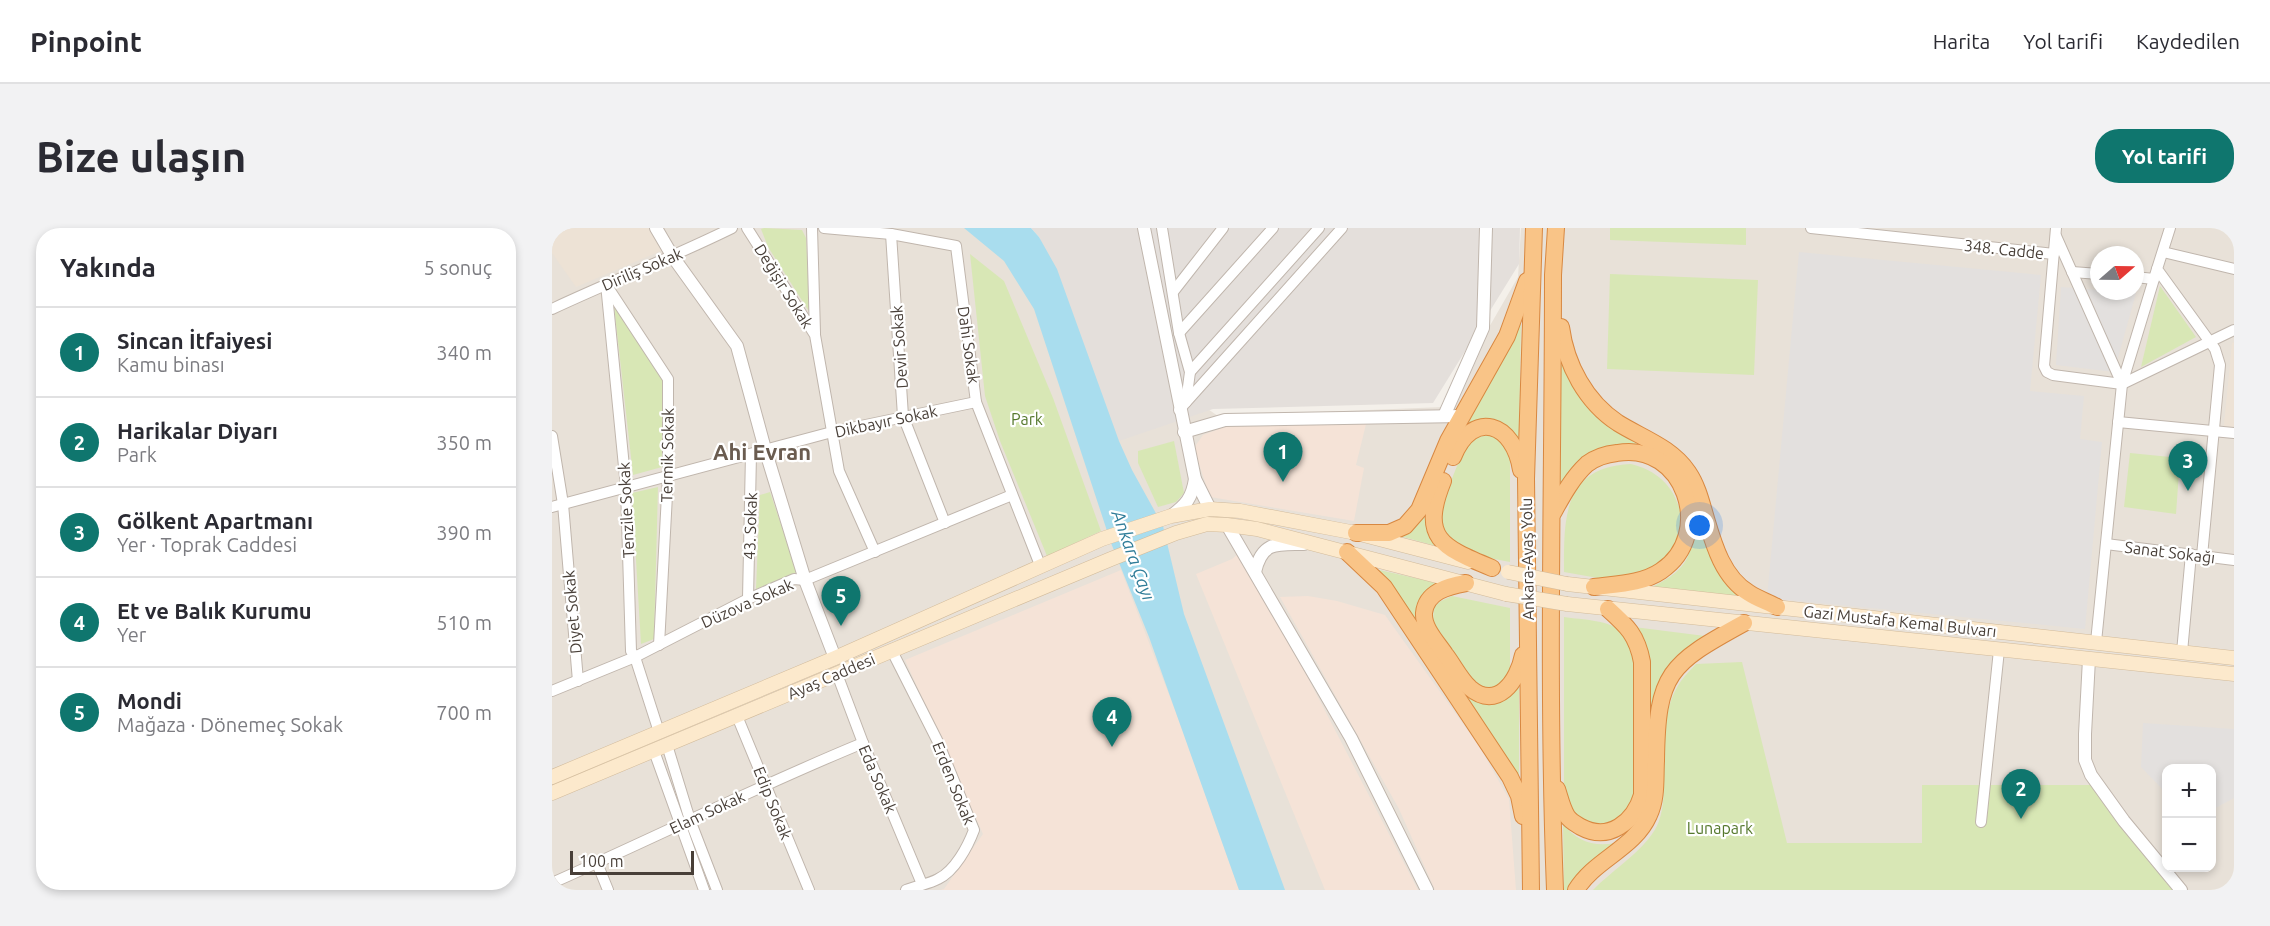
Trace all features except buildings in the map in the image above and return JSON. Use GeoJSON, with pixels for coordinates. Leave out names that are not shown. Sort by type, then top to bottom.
{"type":"FeatureCollection","features":[{"type":"Feature","properties":{"kind":"highway","name":"Ankara-Ayaş Yolu"},"geometry":{"type":"LineString","coordinates":[[1555,890],[1551,759],[1553,275],[1556,228]]}},
{"type":"Feature","properties":{"kind":"highway","name":"Ankara-Ayaş Yolu"},"geometry":{"type":"LineString","coordinates":[[1531,230],[1526,510],[1531,890]]}},
{"type":"Feature","properties":{"kind":"highway"},"geometry":{"type":"LineString","coordinates":[[1356,533],[1389,533],[1405,526],[1419,510],[1448,441],[1507,336],[1532,266]]}},
{"type":"Feature","properties":{"kind":"highway"},"geometry":{"type":"LineString","coordinates":[[1553,275],[1565,351],[1589,396],[1618,422],[1664,448],[1676,458],[1695,486],[1713,541],[1721,560],[1735,582],[1747,592],[1778,607]]}},
{"type":"Feature","properties":{"kind":"highway"},"geometry":{"type":"LineString","coordinates":[[1500,570],[1448,547],[1439,538],[1434,526],[1432,513],[1436,500],[1463,437],[1485,426],[1495,427],[1509,438],[1519,458],[1526,510]]}},
{"type":"Feature","properties":{"kind":"highway"},"geometry":{"type":"LineString","coordinates":[[1553,514],[1571,481],[1589,462],[1609,454],[1627,451],[1648,454],[1666,466],[1680,481],[1690,513],[1689,529],[1678,555],[1659,573],[1638,581],[1594,587]]}},
{"type":"Feature","properties":{"kind":"highway"},"geometry":{"type":"LineString","coordinates":[[1347,552],[1384,587],[1510,777],[1519,796],[1530,847]]}},
{"type":"Feature","properties":{"kind":"highway"},"geometry":{"type":"LineString","coordinates":[[1466,583],[1446,587],[1437,592],[1430,598],[1424,616],[1429,631],[1468,686],[1480,695],[1488,697],[1509,688],[1522,663],[1528,634]]}},
{"type":"Feature","properties":{"kind":"highway"},"geometry":{"type":"LineString","coordinates":[[1551,759],[1561,801],[1567,817],[1574,823],[1587,830],[1611,831],[1622,826],[1638,807],[1642,795],[1642,662],[1639,645],[1630,630],[1608,609]]}},
{"type":"Feature","properties":{"kind":"highway"},"geometry":{"type":"LineString","coordinates":[[1576,890],[1592,870],[1641,831],[1650,813],[1655,793],[1656,720],[1659,703],[1669,678],[1692,654],[1744,623]]}},
{"type":"Feature","properties":{"kind":"main road","name":"Ayaş Caddesi"},"geometry":{"type":"LineString","coordinates":[[552,777],[836,658],[1102,538],[1171,516],[1210,509],[1240,511],[1356,533]]}},
{"type":"Feature","properties":{"kind":"main road","name":"Ayaş Caddesi"},"geometry":{"type":"LineString","coordinates":[[552,793],[1176,532],[1207,524],[1227,525],[1257,529],[1347,552]]}},
{"type":"Feature","properties":{"kind":"main road","name":"Gazi Mustafa Kemal Bulvarı"},"geometry":{"type":"LineString","coordinates":[[1356,533],[1500,570],[1567,584],[2234,658]]}},
{"type":"Feature","properties":{"kind":"main road","name":"Gazi Mustafa Kemal Bulvarı"},"geometry":{"type":"LineString","coordinates":[[1347,552],[1506,594],[1567,604],[2234,674]]}},
{"type":"Feature","properties":{"kind":"street"},"geometry":{"type":"LineString","coordinates":[[656,228],[673,257],[737,346],[765,449],[805,580],[836,658]]}},
{"type":"Feature","properties":{"kind":"street","name":"Diriliş Sokak"},"geometry":{"type":"LineString","coordinates":[[552,309],[673,257],[732,228]]}},
{"type":"Feature","properties":{"kind":"street","name":"Değişir Sokak"},"geometry":{"type":"LineString","coordinates":[[747,228],[815,335],[839,471],[875,552]]}},
{"type":"Feature","properties":{"kind":"street"},"geometry":{"type":"LineString","coordinates":[[813,228],[815,335]]}},
{"type":"Feature","properties":{"kind":"street","name":"Dahi Sokak"},"geometry":{"type":"LineString","coordinates":[[824,228],[891,234],[956,246],[976,402],[1040,566]]}},
{"type":"Feature","properties":{"kind":"street"},"geometry":{"type":"LineString","coordinates":[[1144,228],[1183,406],[1184,432],[1195,479],[1210,509]]}},
{"type":"Feature","properties":{"kind":"street"},"geometry":{"type":"LineString","coordinates":[[1162,228],[1179,333],[1190,372],[1183,406]]}},
{"type":"Feature","properties":{"kind":"street"},"geometry":{"type":"LineString","coordinates":[[1173,292],[1223,228]]}},
{"type":"Feature","properties":{"kind":"street"},"geometry":{"type":"LineString","coordinates":[[1179,333],[1273,228]]}},
{"type":"Feature","properties":{"kind":"street"},"geometry":{"type":"LineString","coordinates":[[1190,372],[1319,228]]}},
{"type":"Feature","properties":{"kind":"street"},"geometry":{"type":"LineString","coordinates":[[1183,406],[1342,228]]}},
{"type":"Feature","properties":{"kind":"street"},"geometry":{"type":"LineString","coordinates":[[1444,416],[1483,328],[1486,228]]}},
{"type":"Feature","properties":{"kind":"street","name":"348. Cadde"},"geometry":{"type":"LineString","coordinates":[[1811,228],[2054,254]]}},
{"type":"Feature","properties":{"kind":"street"},"geometry":{"type":"LineString","coordinates":[[2096,642],[2122,384],[2170,228]]}},
{"type":"Feature","properties":{"kind":"street"},"geometry":{"type":"LineString","coordinates":[[2056,231],[2044,366],[2047,372],[2053,375],[2122,384],[2234,330]]}},
{"type":"Feature","properties":{"kind":"street"},"geometry":{"type":"LineString","coordinates":[[2056,231],[2122,384]]}},
{"type":"Feature","properties":{"kind":"street","name":"Devir Sokak"},"geometry":{"type":"LineString","coordinates":[[891,234],[903,416],[945,523]]}},
{"type":"Feature","properties":{"kind":"street"},"geometry":{"type":"LineString","coordinates":[[2163,252],[2234,269]]}},
{"type":"Feature","properties":{"kind":"street"},"geometry":{"type":"LineString","coordinates":[[2072,272],[2090,273]]}},
{"type":"Feature","properties":{"kind":"street"},"geometry":{"type":"LineString","coordinates":[[2144,276],[2156,274]]}},
{"type":"Feature","properties":{"kind":"street"},"geometry":{"type":"LineString","coordinates":[[2156,274],[2210,341],[2219,357],[2220,365],[2214,431],[2182,652]]}},
{"type":"Feature","properties":{"kind":"street","name":"Termik Sokak"},"geometry":{"type":"LineString","coordinates":[[606,284],[668,380],[668,476],[659,645]]}},
{"type":"Feature","properties":{"kind":"street","name":"Tenzile Sokak"},"geometry":{"type":"LineString","coordinates":[[606,284],[626,487],[631,651],[635,657],[659,732]]}},
{"type":"Feature","properties":{"kind":"street","name":"Dikbayır Sokak"},"geometry":{"type":"LineString","coordinates":[[557,506],[832,432],[976,402]]}},
{"type":"Feature","properties":{"kind":"street"},"geometry":{"type":"LineString","coordinates":[[1184,432],[1225,420],[1462,416]]}},
{"type":"Feature","properties":{"kind":"street"},"geometry":{"type":"LineString","coordinates":[[2118,422],[2234,433]]}},
{"type":"Feature","properties":{"kind":"street","name":"Diyet Sokak"},"geometry":{"type":"LineString","coordinates":[[552,435],[557,506],[578,681]]}},
{"type":"Feature","properties":{"kind":"street","name":"43. Sokak"},"geometry":{"type":"LineString","coordinates":[[748,599],[752,454]]}},
{"type":"Feature","properties":{"kind":"street"},"geometry":{"type":"LineString","coordinates":[[1171,516],[1186,505],[1193,494],[1195,479]]}},
{"type":"Feature","properties":{"kind":"street","name":"Düzova Sokak"},"geometry":{"type":"LineString","coordinates":[[552,691],[635,657],[748,599],[794,579],[805,580],[1012,495]]}},
{"type":"Feature","properties":{"kind":"street"},"geometry":{"type":"LineString","coordinates":[[1227,525],[1351,738],[1426,890]]}},
{"type":"Feature","properties":{"kind":"street"},"geometry":{"type":"LineString","coordinates":[[1256,572],[1258,560],[1268,548],[1279,544],[1318,544]]}},
{"type":"Feature","properties":{"kind":"street","name":"Sanat Sokağı"},"geometry":{"type":"LineString","coordinates":[[2106,544],[2234,560]]}},
{"type":"Feature","properties":{"kind":"street"},"geometry":{"type":"LineString","coordinates":[[1981,822],[1999,650]]}},
{"type":"Feature","properties":{"kind":"street","name":"Erden Sokak"},"geometry":{"type":"LineString","coordinates":[[892,651],[938,742],[974,830],[950,870],[937,880],[906,890]]}},
{"type":"Feature","properties":{"kind":"street"},"geometry":{"type":"LineString","coordinates":[[2089,659],[2085,759],[2091,775],[2124,821],[2181,890]]}},
{"type":"Feature","properties":{"kind":"street","name":"Eda Sokak"},"geometry":{"type":"LineString","coordinates":[[837,674],[922,884]]}},
{"type":"Feature","properties":{"kind":"street","name":"Edip Sokak"},"geometry":{"type":"LineString","coordinates":[[737,716],[809,890]]}},
{"type":"Feature","properties":{"kind":"street","name":"Elam Sokak"},"geometry":{"type":"LineString","coordinates":[[552,883],[790,773],[863,743]]}},
{"type":"Feature","properties":{"kind":"street"},"geometry":{"type":"LineString","coordinates":[[660,748],[717,890]]}},
{"type":"Feature","properties":{"kind":"street"},"geometry":{"type":"LineString","coordinates":[[660,748],[679,826],[704,890]]}},
{"type":"Feature","properties":{"kind":"street"},"geometry":{"type":"LineString","coordinates":[[597,863],[608,890]]}},
{"type":"Feature","properties":{"kind":"shaded area"},"geometry":{"type":"Polygon","coordinates":[[[552,228],[1004,228],[1129,355],[1218,416],[1443,407],[1518,277],[1521,228],[2234,228],[2234,890],[552,890],[552,228]]]}},
{"type":"Feature","properties":{"kind":"shaded area"},"geometry":{"type":"Polygon","coordinates":[[[552,228],[649,228],[663,250],[576,287],[552,253],[552,228]]]}},
{"type":"Feature","properties":{"kind":"shaded area"},"geometry":{"type":"Polygon","coordinates":[[[1031,228],[1520,228],[1519,264],[1433,403],[1213,409],[1119,441],[1039,237],[1031,228]]]}},
{"type":"Feature","properties":{"kind":"shaded area"},"geometry":{"type":"Polygon","coordinates":[[[1799,252],[2041,275],[2030,391],[2084,396],[2080,439],[2102,442],[2085,629],[1767,598],[1799,252]]]}},
{"type":"Feature","properties":{"kind":"shaded area"},"geometry":{"type":"Polygon","coordinates":[[[2061,287],[2090,289],[2090,300],[2134,300],[2114,372],[2056,365],[2061,287]]]}},
{"type":"Feature","properties":{"kind":"shaded area"},"geometry":{"type":"Polygon","coordinates":[[[2234,342],[2234,429],[2226,428],[2224,425],[2232,343],[2234,342]]]}},
{"type":"Feature","properties":{"kind":"shaded area"},"geometry":{"type":"Polygon","coordinates":[[[1367,420],[1356,465],[1364,468],[1354,521],[1210,497],[1195,452],[1196,445],[1203,435],[1227,426],[1367,420]]]}},
{"type":"Feature","properties":{"kind":"shaded area"},"geometry":{"type":"Polygon","coordinates":[[[1238,554],[1308,678],[1418,890],[1325,890],[1196,574],[1232,559],[1238,554]]]}},
{"type":"Feature","properties":{"kind":"shaded area"},"geometry":{"type":"Polygon","coordinates":[[[1121,570],[1183,731],[1239,890],[941,890],[944,889],[983,834],[905,660],[1121,570]]]}},
{"type":"Feature","properties":{"kind":"shaded area"},"geometry":{"type":"Polygon","coordinates":[[[1308,596],[1337,601],[1385,615],[1479,746],[1509,799],[1516,890],[1435,890],[1399,809],[1280,597],[1308,596]]]}},
{"type":"Feature","properties":{"kind":"shaded area"},"geometry":{"type":"Polygon","coordinates":[[[2143,723],[2234,729],[2234,798],[2216,808],[2216,764],[2162,764],[2162,789],[2141,767],[2143,723]]]}},
{"type":"Feature","properties":{"kind":"green space"},"geometry":{"type":"Polygon","coordinates":[[[1610,228],[1746,228],[1746,245],[1610,240],[1610,228]]]}},
{"type":"Feature","properties":{"kind":"green space"},"geometry":{"type":"Polygon","coordinates":[[[761,229],[802,230],[806,238],[810,313],[768,247],[761,229]]]}},
{"type":"Feature","properties":{"kind":"green space","name":"Park"},"geometry":{"type":"Polygon","coordinates":[[[970,254],[1004,281],[1053,398],[1101,531],[1047,556],[1000,441],[985,396],[970,254]]]}},
{"type":"Feature","properties":{"kind":"green space"},"geometry":{"type":"Polygon","coordinates":[[[1610,274],[1758,280],[1754,375],[1607,369],[1610,274]]]}},
{"type":"Feature","properties":{"kind":"green space"},"geometry":{"type":"Polygon","coordinates":[[[2160,286],[2196,337],[2141,367],[2160,286]]]}},
{"type":"Feature","properties":{"kind":"green space"},"geometry":{"type":"Polygon","coordinates":[[[614,306],[663,380],[662,467],[633,475],[614,306]]]}},
{"type":"Feature","properties":{"kind":"green space"},"geometry":{"type":"Polygon","coordinates":[[[1521,319],[1519,440],[1512,431],[1499,422],[1485,422],[1459,431],[1521,319]]]}},
{"type":"Feature","properties":{"kind":"green space"},"geometry":{"type":"Polygon","coordinates":[[[1561,361],[1574,388],[1603,423],[1667,462],[1612,451],[1559,492],[1561,361]]]}},
{"type":"Feature","properties":{"kind":"green space"},"geometry":{"type":"Polygon","coordinates":[[[1487,434],[1503,444],[1508,451],[1510,461],[1510,562],[1463,553],[1444,532],[1439,511],[1463,451],[1472,440],[1487,434]]]}},
{"type":"Feature","properties":{"kind":"green space"},"geometry":{"type":"Polygon","coordinates":[[[1174,441],[1184,493],[1176,502],[1158,507],[1138,463],[1138,451],[1174,441]]]}},
{"type":"Feature","properties":{"kind":"green space"},"geometry":{"type":"Polygon","coordinates":[[[2130,453],[2180,458],[2176,514],[2124,507],[2130,453]]]}},
{"type":"Feature","properties":{"kind":"green space"},"geometry":{"type":"Polygon","coordinates":[[[1631,464],[1648,470],[1663,480],[1673,494],[1682,523],[1682,532],[1677,543],[1660,567],[1609,580],[1564,572],[1567,515],[1579,486],[1591,475],[1608,467],[1631,464]]]}},
{"type":"Feature","properties":{"kind":"green space"},"geometry":{"type":"Polygon","coordinates":[[[658,487],[654,639],[641,644],[632,493],[658,487]]]}},
{"type":"Feature","properties":{"kind":"green space"},"geometry":{"type":"Polygon","coordinates":[[[770,492],[797,572],[756,589],[760,495],[770,492]]]}},
{"type":"Feature","properties":{"kind":"green space"},"geometry":{"type":"Polygon","coordinates":[[[1691,498],[1718,571],[1727,586],[1743,600],[1647,589],[1675,573],[1684,564],[1689,554],[1692,543],[1691,498]]]}},
{"type":"Feature","properties":{"kind":"green space"},"geometry":{"type":"Polygon","coordinates":[[[1428,504],[1429,531],[1436,546],[1400,536],[1428,504]]]}},
{"type":"Feature","properties":{"kind":"green space"},"geometry":{"type":"Polygon","coordinates":[[[1375,569],[1437,583],[1424,634],[1375,569]]]}},
{"type":"Feature","properties":{"kind":"green space"},"geometry":{"type":"Polygon","coordinates":[[[1452,596],[1510,608],[1510,671],[1506,681],[1490,689],[1476,684],[1433,622],[1434,608],[1439,602],[1452,596]]]}},
{"type":"Feature","properties":{"kind":"green space"},"geometry":{"type":"Polygon","coordinates":[[[1564,617],[1596,621],[1619,630],[1626,637],[1634,657],[1634,792],[1632,806],[1611,825],[1589,826],[1571,810],[1564,789],[1564,617]]]}},
{"type":"Feature","properties":{"kind":"green space"},"geometry":{"type":"Polygon","coordinates":[[[1634,627],[1713,637],[1696,646],[1650,721],[1634,627]]]}},
{"type":"Feature","properties":{"kind":"green space","name":"Lunapark"},"geometry":{"type":"Polygon","coordinates":[[[1742,662],[1787,843],[1922,843],[1922,785],[2092,785],[2178,890],[1593,890],[1648,840],[1659,821],[1663,798],[1667,714],[1681,681],[1696,664],[1742,662]]]}},
{"type":"Feature","properties":{"kind":"green space"},"geometry":{"type":"Polygon","coordinates":[[[1454,676],[1471,694],[1519,685],[1519,778],[1454,676]]]}},
{"type":"Feature","properties":{"kind":"green space"},"geometry":{"type":"Polygon","coordinates":[[[1563,824],[1580,839],[1600,844],[1615,843],[1572,890],[1564,890],[1563,824]]]}},
{"type":"Feature","properties":{"kind":"water","name":"Ankara Çayı"},"geometry":{"type":"Polygon","coordinates":[[[964,228],[1031,228],[1039,237],[1057,269],[1119,441],[1163,526],[1184,614],[1285,890],[1239,890],[1149,637],[1111,543],[1034,309],[1004,261],[964,228]]]}},
{"type":"Feature","properties":{"kind":"place","name":"Sincan İtfaiyesi"},"geometry":{"type":"Point","coordinates":[1283,482]}},
{"type":"Feature","properties":{"kind":"place","name":"Gölkent Apartmanı"},"geometry":{"type":"Point","coordinates":[2188,491]}},
{"type":"Feature","properties":{"kind":"place","name":"Mondi"},"geometry":{"type":"Point","coordinates":[841,626]}},
{"type":"Feature","properties":{"kind":"place","name":"Et ve Balık Kurumu"},"geometry":{"type":"Point","coordinates":[1112,747]}},
{"type":"Feature","properties":{"kind":"place","name":"Harikalar Diyarı"},"geometry":{"type":"Point","coordinates":[2021,819]}},
{"type":"Feature","properties":{"kind":"district","name":"Ahi Evran"},"geometry":{"type":"Point","coordinates":[762,451]}}]}
